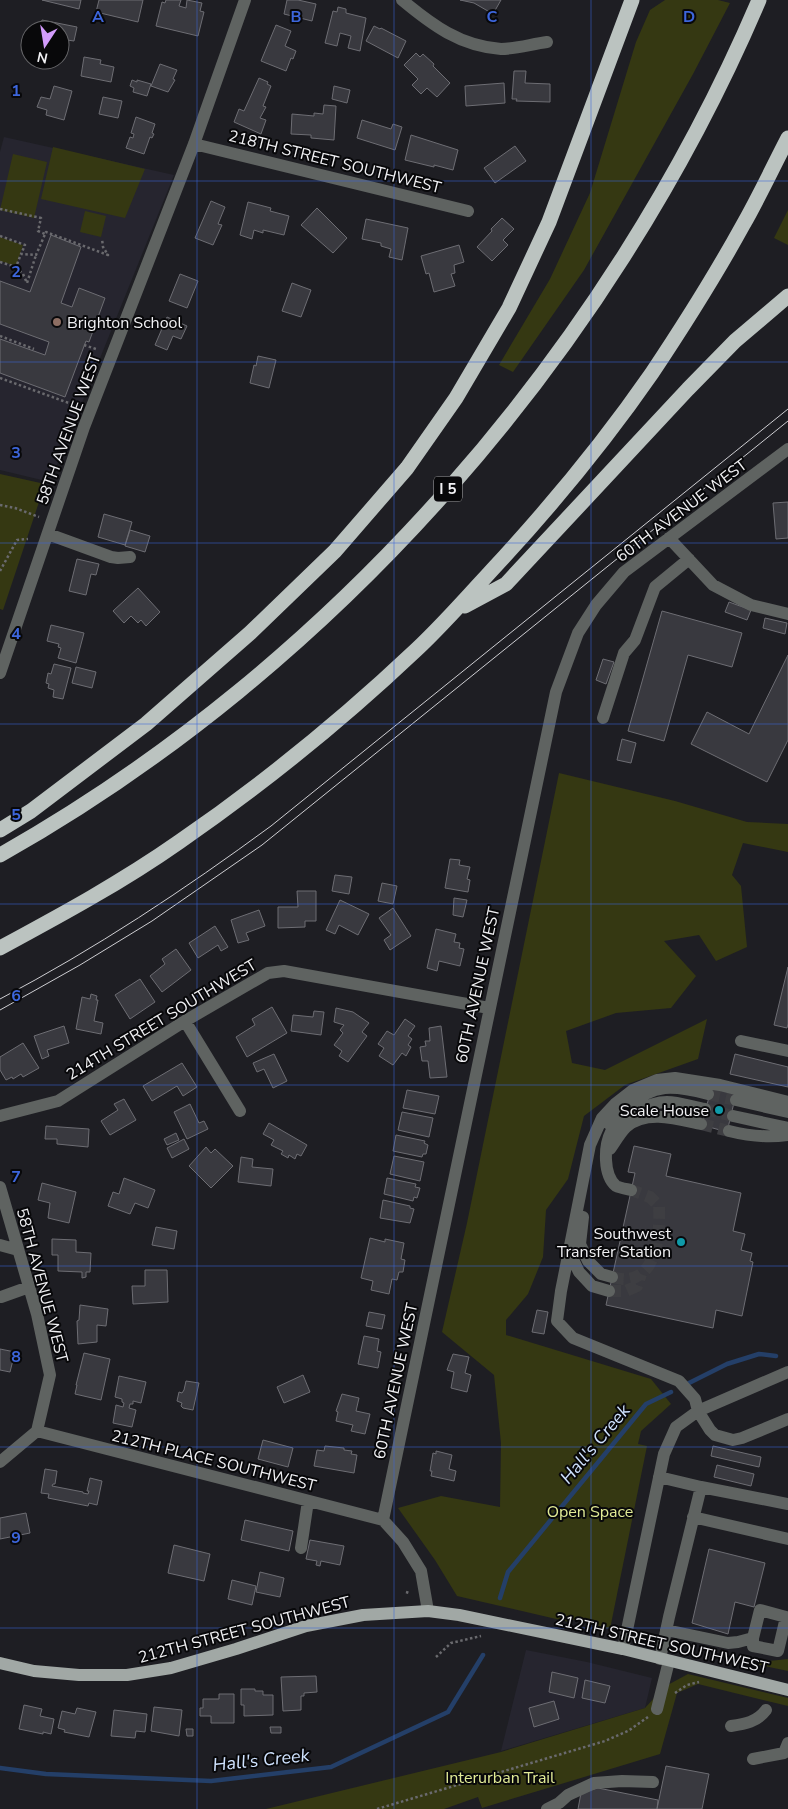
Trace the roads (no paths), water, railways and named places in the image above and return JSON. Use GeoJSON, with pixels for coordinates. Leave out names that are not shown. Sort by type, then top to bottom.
{"type":"FeatureCollection","features":[{"type":"Feature","properties":{"kind":"highway"},"geometry":{"type":"LineString","coordinates":[[0,830],[31,810],[146,724],[250,633],[336,551],[406,468],[456,398],[509,308],[549,222],[632,0]]}},
{"type":"Feature","properties":{"kind":"highway","name":"I 5"},"geometry":{"type":"LineString","coordinates":[[0,855],[66,817],[130,774],[206,718],[271,664],[329,612],[420,520],[484,448],[537,382],[611,276],[666,186],[706,112],[759,0]]}},
{"type":"Feature","properties":{"kind":"highway"},"geometry":{"type":"LineString","coordinates":[[0,948],[96,895],[177,844],[253,789],[330,728],[418,648],[455,611],[554,501],[608,433],[651,373],[697,303],[743,226],[788,138]]}},
{"type":"Feature","properties":{"kind":"highway"},"geometry":{"type":"LineString","coordinates":[[455,611],[506,584],[688,389],[735,341],[788,296]]}},
{"type":"Feature","properties":{"kind":"main road","name":"212TH STREET SOUTHWEST"},"geometry":{"type":"LineString","coordinates":[[0,1663],[34,1671],[79,1675],[127,1675],[171,1668],[236,1650],[306,1626],[363,1615],[428,1611],[459,1615],[623,1649],[788,1690]]}},
{"type":"Feature","properties":{"kind":"street","name":"58TH AVENUE WEST"},"geometry":{"type":"LineString","coordinates":[[0,673],[84,427],[194,144],[245,0]]}},
{"type":"Feature","properties":{"kind":"street"},"geometry":{"type":"LineString","coordinates":[[402,0],[430,23],[464,42],[502,49],[547,42]]}},
{"type":"Feature","properties":{"kind":"street","name":"218TH STREET SOUTHWEST"},"geometry":{"type":"LineString","coordinates":[[194,144],[468,211]]}},
{"type":"Feature","properties":{"kind":"street","name":"60TH AVENUE WEST"},"geometry":{"type":"LineString","coordinates":[[383,1520],[556,692],[567,661],[578,633],[596,604],[624,572],[788,449]]}},
{"type":"Feature","properties":{"kind":"street"},"geometry":{"type":"LineString","coordinates":[[50,528],[111,557],[130,557]]}},
{"type":"Feature","properties":{"kind":"street"},"geometry":{"type":"LineString","coordinates":[[669,538],[713,585],[751,605],[788,614]]}},
{"type":"Feature","properties":{"kind":"street"},"geometry":{"type":"LineString","coordinates":[[603,718],[624,654],[635,640],[656,587],[680,564],[688,559]]}},
{"type":"Feature","properties":{"kind":"street","name":"214TH STREET SOUTHWEST"},"geometry":{"type":"LineString","coordinates":[[0,1116],[58,1101],[184,1021],[268,973],[284,971],[489,1008]]}},
{"type":"Feature","properties":{"kind":"street"},"geometry":{"type":"LineString","coordinates":[[184,1021],[240,1111]]}},
{"type":"Feature","properties":{"kind":"street"},"geometry":{"type":"LineString","coordinates":[[740,1041],[788,1052]]}},
{"type":"Feature","properties":{"kind":"street"},"geometry":{"type":"LineString","coordinates":[[788,1102],[720,1085],[676,1078],[657,1080],[634,1090],[615,1104],[602,1118],[590,1145],[561,1291],[557,1321],[573,1338],[679,1381],[695,1399],[698,1410],[715,1435],[733,1440],[788,1419]]}},
{"type":"Feature","properties":{"kind":"street"},"geometry":{"type":"LineString","coordinates":[[612,1277],[601,1274],[588,1261],[580,1244],[583,1217],[598,1145],[612,1118],[639,1096],[661,1088],[691,1090],[708,1094]]}},
{"type":"Feature","properties":{"kind":"street"},"geometry":{"type":"LineString","coordinates":[[736,1100],[788,1112]]}},
{"type":"Feature","properties":{"kind":"street"},"geometry":{"type":"LineString","coordinates":[[631,1190],[617,1186],[609,1177],[605,1158],[612,1131],[630,1113],[651,1104],[668,1102],[705,1110]]}},
{"type":"Feature","properties":{"kind":"street"},"geometry":{"type":"LineString","coordinates":[[733,1116],[788,1128]]}},
{"type":"Feature","properties":{"kind":"street"},"geometry":{"type":"LineString","coordinates":[[605,1158],[627,1127],[642,1117],[678,1118],[701,1124]]}},
{"type":"Feature","properties":{"kind":"street"},"geometry":{"type":"LineString","coordinates":[[729,1131],[746,1136],[767,1138],[788,1135]]}},
{"type":"Feature","properties":{"kind":"street","name":"58TH AVENUE WEST"},"geometry":{"type":"LineString","coordinates":[[0,1187],[37,1314],[50,1375],[37,1432]]}},
{"type":"Feature","properties":{"kind":"street"},"geometry":{"type":"LineString","coordinates":[[0,1245],[18,1250]]}},
{"type":"Feature","properties":{"kind":"street"},"geometry":{"type":"LineString","coordinates":[[569,1251],[579,1272],[592,1286],[610,1290]]}},
{"type":"Feature","properties":{"kind":"street"},"geometry":{"type":"LineString","coordinates":[[1,1297],[29,1287]]}},
{"type":"Feature","properties":{"kind":"street"},"geometry":{"type":"LineString","coordinates":[[623,1649],[664,1454],[676,1427],[698,1410],[787,1375]]}},
{"type":"Feature","properties":{"kind":"street"},"geometry":{"type":"LineString","coordinates":[[0,1462],[37,1432]]}},
{"type":"Feature","properties":{"kind":"street","name":"212TH PLACE SOUTHWEST"},"geometry":{"type":"LineString","coordinates":[[37,1432],[383,1520]]}},
{"type":"Feature","properties":{"kind":"street"},"geometry":{"type":"LineString","coordinates":[[659,1477],[788,1504]]}},
{"type":"Feature","properties":{"kind":"street"},"geometry":{"type":"LineString","coordinates":[[657,1709],[666,1630],[701,1487]]}},
{"type":"Feature","properties":{"kind":"street"},"geometry":{"type":"LineString","coordinates":[[301,1548],[308,1501]]}},
{"type":"Feature","properties":{"kind":"street"},"geometry":{"type":"LineString","coordinates":[[693,1517],[788,1539]]}},
{"type":"Feature","properties":{"kind":"street"},"geometry":{"type":"LineString","coordinates":[[383,1520],[404,1542],[421,1571],[428,1611]]}},
{"type":"Feature","properties":{"kind":"street"},"geometry":{"type":"LineString","coordinates":[[666,1630],[728,1643],[753,1638]]}},
{"type":"Feature","properties":{"kind":"street"},"geometry":{"type":"LineString","coordinates":[[730,1726],[750,1723],[761,1717],[766,1710]]}},
{"type":"Feature","properties":{"kind":"street"},"geometry":{"type":"LineString","coordinates":[[753,1759],[784,1753],[788,1743]]}},
{"type":"Feature","properties":{"kind":"street"},"geometry":{"type":"LineString","coordinates":[[547,1809],[559,1803],[568,1795],[594,1784],[622,1781],[653,1782]]}},
{"type":"Feature","properties":{"kind":"waterway","name":"Hall's Creek"},"geometry":{"type":"LineString","coordinates":[[689,1383],[727,1364],[759,1354],[776,1356]]}},
{"type":"Feature","properties":{"kind":"waterway","name":"Hall's Creek"},"geometry":{"type":"LineString","coordinates":[[500,1598],[508,1572],[646,1404],[671,1392]]}},
{"type":"Feature","properties":{"kind":"waterway","name":"Hall's Creek"},"geometry":{"type":"LineString","coordinates":[[0,1768],[46,1774],[211,1781],[331,1767],[448,1712],[483,1655]]}},
{"type":"Feature","properties":{"kind":"tunnel"},"geometry":{"type":"LineString","coordinates":[[708,1094],[736,1100]]}},
{"type":"Feature","properties":{"kind":"tunnel"},"geometry":{"type":"LineString","coordinates":[[705,1109],[733,1116]]}},
{"type":"Feature","properties":{"kind":"tunnel"},"geometry":{"type":"LineString","coordinates":[[701,1124],[729,1131]]}},
{"type":"Feature","properties":{"kind":"tunnel"},"geometry":{"type":"LineString","coordinates":[[612,1277],[626,1279],[638,1276],[646,1269],[656,1250],[659,1206],[650,1197],[631,1190]]}},
{"type":"Feature","properties":{"kind":"tunnel"},"geometry":{"type":"LineString","coordinates":[[609,1291],[626,1291],[637,1286],[641,1274]]}},
{"type":"Feature","properties":{"kind":"tram line"},"geometry":{"type":"LineString","coordinates":[[0,999],[70,960],[138,918],[271,826],[788,409]]}},
{"type":"Feature","properties":{"kind":"tram line"},"geometry":{"type":"LineString","coordinates":[[0,1010],[80,965],[152,921],[262,845],[788,421]]}},
{"type":"Feature","properties":{"kind":"place","name":"Brighton School"},"geometry":{"type":"Point","coordinates":[57,322]}},
{"type":"Feature","properties":{"kind":"place","name":"Scale House"},"geometry":{"type":"Point","coordinates":[719,1110]}},
{"type":"Feature","properties":{"kind":"place","name":"Southwest Transfer Station"},"geometry":{"type":"Point","coordinates":[681,1242]}},
{"type":"Feature","properties":{"kind":"park label","name":"Open Space"},"geometry":{"type":"Point","coordinates":[590,1511]}},
{"type":"Feature","properties":{"kind":"park label","name":"Interurban Trail"},"geometry":{"type":"Point","coordinates":[500,1777]}}]}
